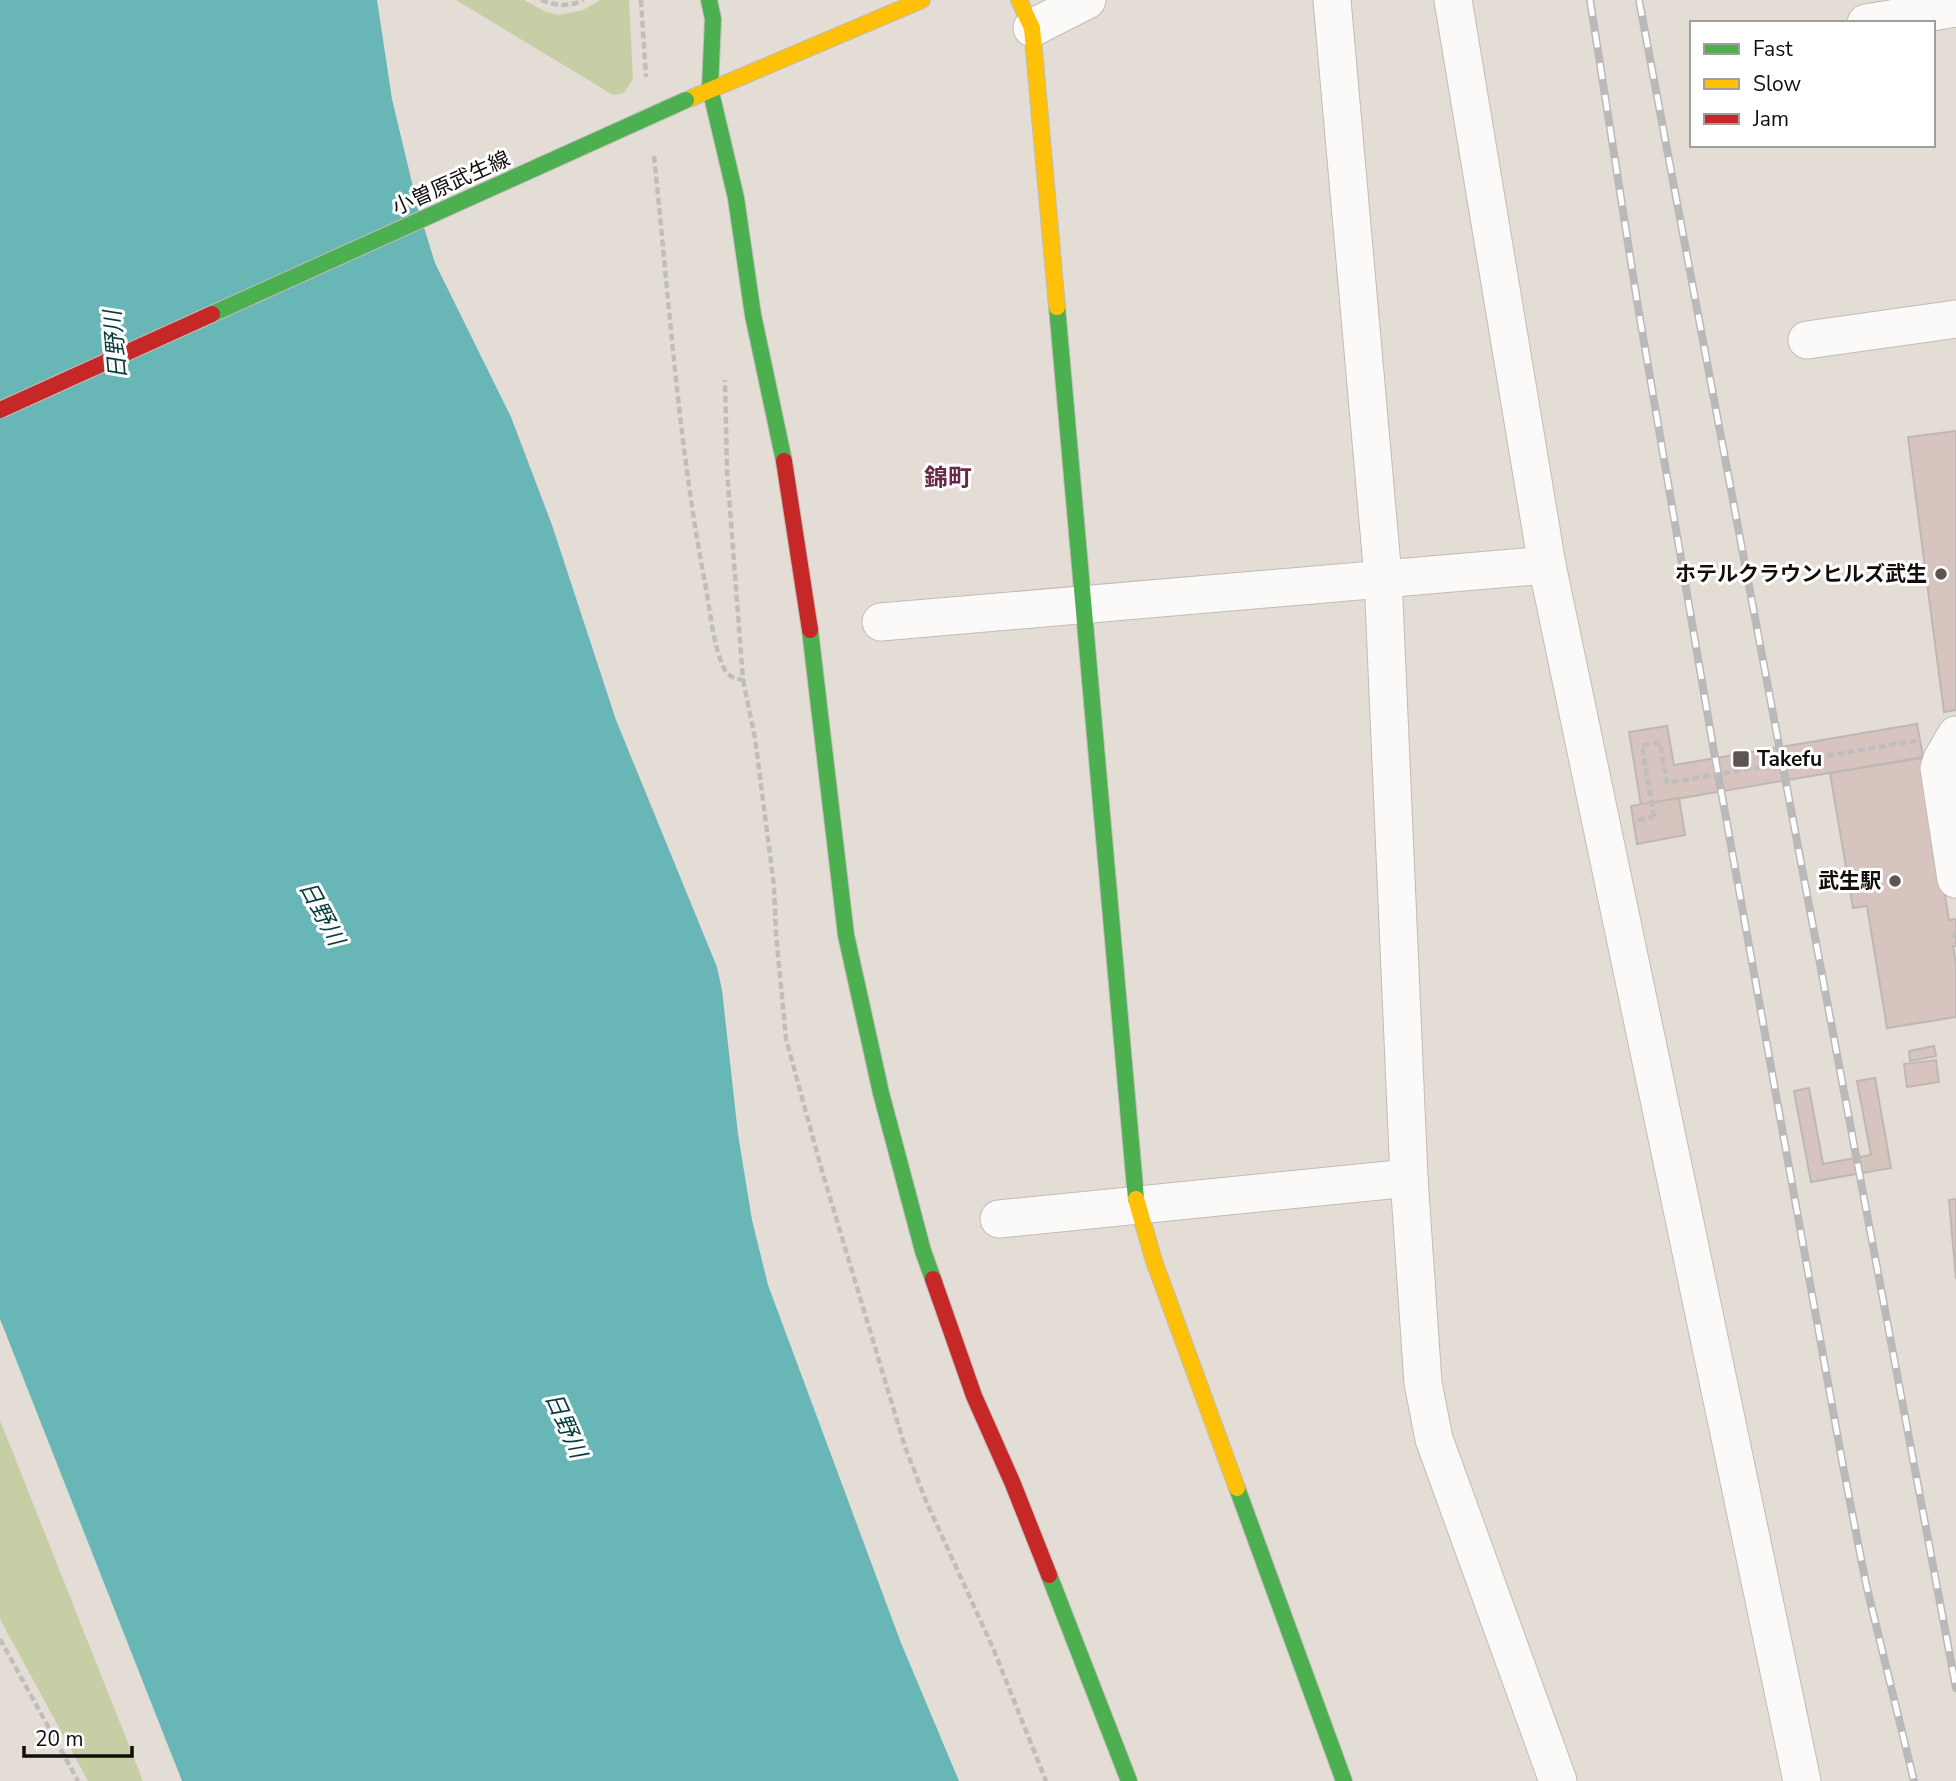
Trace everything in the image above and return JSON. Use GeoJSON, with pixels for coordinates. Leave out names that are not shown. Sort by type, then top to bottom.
{"type":"FeatureCollection","features":[{"type":"Feature","properties":{"kind":"street"},"geometry":{"type":"LineString","coordinates":[[709,0],[713,19],[710,88],[736,198],[753,315],[786,474],[812,647],[846,935],[881,1093],[923,1251],[974,1396],[1013,1484],[1129,1781]]}},
{"type":"Feature","properties":{"kind":"street","name":"小曽原武生線"},"geometry":{"type":"LineString","coordinates":[[0,410],[710,88],[922,0]]}},
{"type":"Feature","properties":{"kind":"street"},"geometry":{"type":"LineString","coordinates":[[1087,0],[1025,14],[1138,1206],[1154,1261],[1344,1781]]}},
{"type":"Feature","properties":{"kind":"street"},"geometry":{"type":"LineString","coordinates":[[1332,0],[1383,578],[1409,1178],[1423,1383],[1434,1439],[1558,1781]]}},
{"type":"Feature","properties":{"kind":"street"},"geometry":{"type":"LineString","coordinates":[[1453,0],[1547,565],[1802,1781]]}},
{"type":"Feature","properties":{"kind":"street"},"geometry":{"type":"LineString","coordinates":[[1878,21],[1956,8]]}},
{"type":"Feature","properties":{"kind":"street"},"geometry":{"type":"LineString","coordinates":[[1807,340],[1956,319]]}},
{"type":"Feature","properties":{"kind":"street"},"geometry":{"type":"LineString","coordinates":[[881,622],[1547,565]]}},
{"type":"Feature","properties":{"kind":"street"},"geometry":{"type":"LineString","coordinates":[[1943,738],[1939,768],[1956,879]]}},
{"type":"Feature","properties":{"kind":"street"},"geometry":{"type":"LineString","coordinates":[[999,1219],[1409,1178]]}},
{"type":"Feature","properties":{"kind":"path"},"geometry":{"type":"LineString","coordinates":[[541,0],[562,6],[583,0]]}},
{"type":"Feature","properties":{"kind":"path"},"geometry":{"type":"LineString","coordinates":[[641,0],[646,81]]}},
{"type":"Feature","properties":{"kind":"path"},"geometry":{"type":"LineString","coordinates":[[653,150],[685,456],[698,543],[719,652],[728,674],[743,680]]}},
{"type":"Feature","properties":{"kind":"path"},"geometry":{"type":"LineString","coordinates":[[725,369],[727,470],[743,680],[757,750],[774,886],[786,1039],[821,1171],[905,1447],[926,1501],[993,1648],[1046,1781]]}},
{"type":"Feature","properties":{"kind":"path"},"geometry":{"type":"LineString","coordinates":[[1654,817],[1642,745],[1660,743],[1667,783],[1943,738]]}},
{"type":"Feature","properties":{"kind":"path"},"geometry":{"type":"LineString","coordinates":[[0,1639],[78,1781]]}},
{"type":"Feature","properties":{"kind":"green space"},"geometry":{"type":"Polygon","coordinates":[[[456,0],[524,0],[546,12],[559,15],[583,10],[600,0],[629,0],[633,79],[624,93],[613,95],[456,0]]]}},
{"type":"Feature","properties":{"kind":"green space"},"geometry":{"type":"Polygon","coordinates":[[[0,1420],[143,1781],[88,1781],[0,1619],[0,1420]]]}},
{"type":"Feature","properties":{"kind":"water","name":"日野川"},"geometry":{"type":"Polygon","coordinates":[[[0,0],[377,0],[392,99],[418,208],[435,263],[511,417],[552,525],[616,720],[717,967],[738,1134],[752,1220],[768,1285],[901,1643],[959,1781],[182,1781],[0,1319],[0,0]]]}},
{"type":"Feature","properties":{"kind":"building","name":"ホテルクラウンヒルズ武生"},"geometry":{"type":"Polygon","coordinates":[[[1956,431],[1956,710],[1944,712],[1908,437],[1956,431]]]}},
{"type":"Feature","properties":{"kind":"building"},"geometry":{"type":"Polygon","coordinates":[[[1917,724],[1923,757],[1641,805],[1629,732],[1667,726],[1674,765],[1917,724]]]}},
{"type":"Feature","properties":{"kind":"building","name":"武生駅"},"geometry":{"type":"Polygon","coordinates":[[[1923,758],[1949,920],[1956,919],[1956,946],[1953,946],[1956,965],[1956,1017],[1887,1028],[1867,906],[1853,908],[1830,773],[1923,758]]]}},
{"type":"Feature","properties":{"kind":"building"},"geometry":{"type":"Polygon","coordinates":[[[1679,798],[1685,835],[1637,844],[1631,806],[1679,798]]]}},
{"type":"Feature","properties":{"kind":"building"},"geometry":{"type":"Polygon","coordinates":[[[1934,1046],[1936,1056],[1910,1061],[1909,1051],[1934,1046]]]}},
{"type":"Feature","properties":{"kind":"building"},"geometry":{"type":"Polygon","coordinates":[[[1936,1060],[1939,1082],[1907,1087],[1904,1064],[1936,1060]]]}},
{"type":"Feature","properties":{"kind":"building"},"geometry":{"type":"Polygon","coordinates":[[[1875,1078],[1891,1168],[1811,1182],[1794,1091],[1809,1088],[1823,1164],[1871,1155],[1857,1081],[1875,1078]]]}},
{"type":"Feature","properties":{"kind":"building"},"geometry":{"type":"Polygon","coordinates":[[[1956,1199],[1956,1279],[1949,1200],[1956,1199]]]}},
{"type":"Feature","properties":{"kind":"railway"},"geometry":{"type":"LineString","coordinates":[[1590,0],[1638,307],[1713,746],[1843,1466],[1866,1584],[1914,1781]]}},
{"type":"Feature","properties":{"kind":"railway"},"geometry":{"type":"LineString","coordinates":[[1639,0],[1956,1688]]}},
{"type":"Feature","properties":{"kind":"traffic: fast"},"geometry":{"type":"LineString","coordinates":[[709,0],[713,19],[710,88],[736,198],[753,315],[784,461]]}},
{"type":"Feature","properties":{"kind":"traffic: fast"},"geometry":{"type":"LineString","coordinates":[[212,314],[686,100]]}},
{"type":"Feature","properties":{"kind":"traffic: fast"},"geometry":{"type":"LineString","coordinates":[[1057,307],[1136,1199]]}},
{"type":"Feature","properties":{"kind":"traffic: fast"},"geometry":{"type":"LineString","coordinates":[[810,630],[846,935],[881,1093],[933,1279]]}},
{"type":"Feature","properties":{"kind":"traffic: fast"},"geometry":{"type":"LineString","coordinates":[[1237,1488],[1344,1781]]}},
{"type":"Feature","properties":{"kind":"traffic: fast"},"geometry":{"type":"LineString","coordinates":[[1049,1575],[1129,1781]]}},
{"type":"Feature","properties":{"kind":"traffic: slow"},"geometry":{"type":"LineString","coordinates":[[689,99],[922,0]]}},
{"type":"Feature","properties":{"kind":"traffic: slow"},"geometry":{"type":"LineString","coordinates":[[1019,0],[1032,28],[1057,307]]}},
{"type":"Feature","properties":{"kind":"traffic: slow"},"geometry":{"type":"LineString","coordinates":[[1136,1199],[1154,1261],[1237,1488]]}},
{"type":"Feature","properties":{"kind":"traffic: jam"},"geometry":{"type":"LineString","coordinates":[[0,410],[212,314]]}},
{"type":"Feature","properties":{"kind":"traffic: jam"},"geometry":{"type":"LineString","coordinates":[[784,461],[810,630]]}},
{"type":"Feature","properties":{"kind":"traffic: jam"},"geometry":{"type":"LineString","coordinates":[[933,1279],[974,1396],[1049,1575]]}},
{"type":"Feature","properties":{"kind":"place","name":"ホテルクラウンヒルズ武生"},"geometry":{"type":"Point","coordinates":[1941,574]}},
{"type":"Feature","properties":{"kind":"place","name":"Takefu"},"geometry":{"type":"Point","coordinates":[1741,759]}},
{"type":"Feature","properties":{"kind":"place","name":"武生駅"},"geometry":{"type":"Point","coordinates":[1895,881]}},
{"type":"Feature","properties":{"kind":"district","name":"錦町"},"geometry":{"type":"Point","coordinates":[948,478]}}]}
